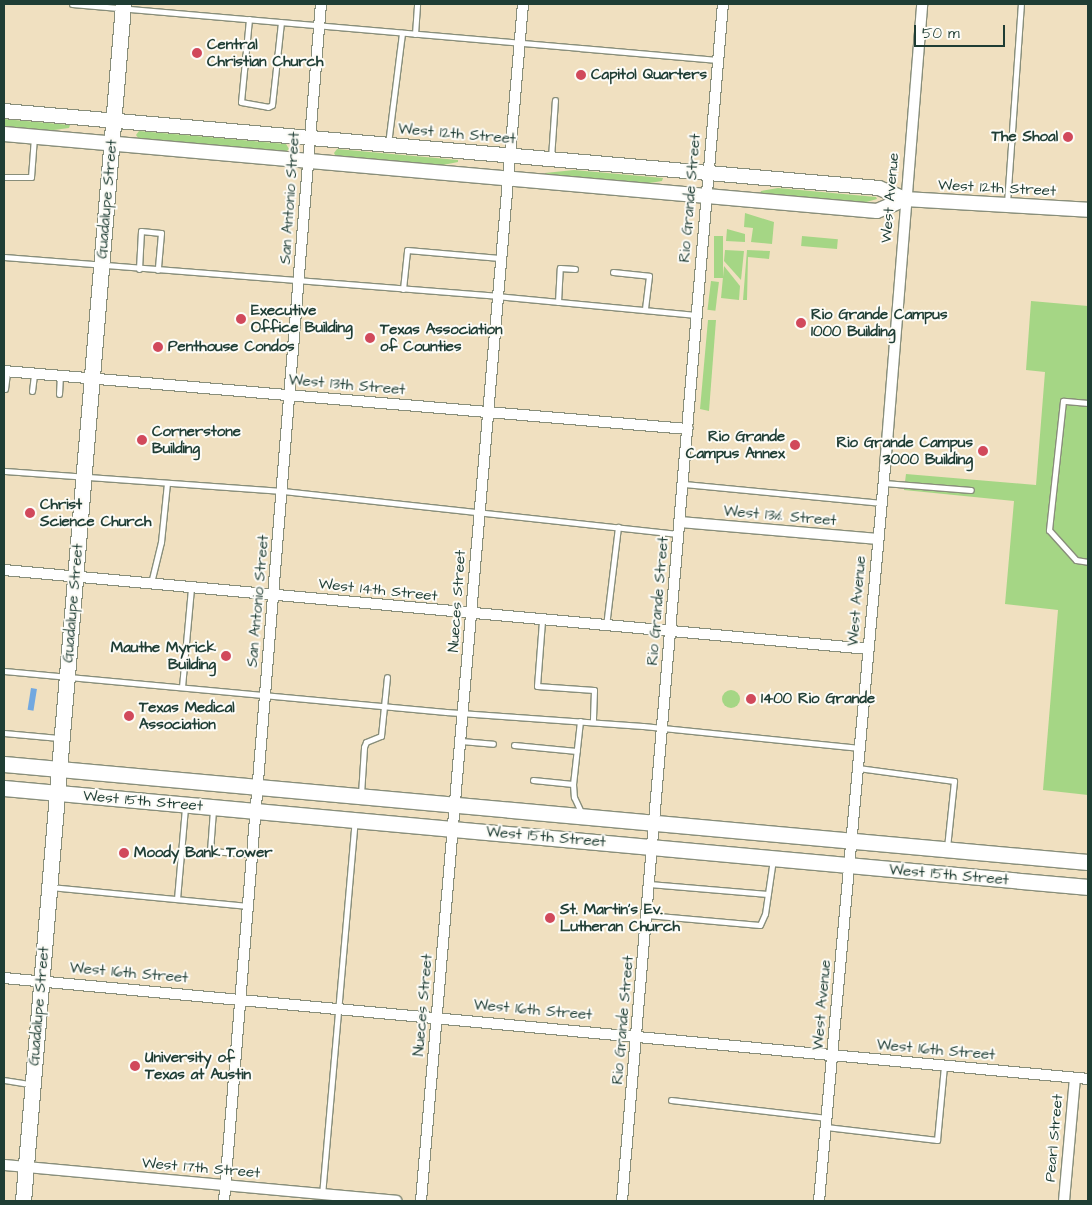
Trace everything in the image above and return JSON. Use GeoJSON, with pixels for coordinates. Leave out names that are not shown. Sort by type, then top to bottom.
{"type":"FeatureCollection","features":[{"type":"Feature","properties":{"kind":"main road","name":"Guadalupe Street"},"geometry":{"type":"LineString","coordinates":[[23,1201],[123,6]]}},
{"type":"Feature","properties":{"kind":"main road","name":"West 12th Street"},"geometry":{"type":"LineString","coordinates":[[4,111],[879,188],[904,199],[1088,210]]}},
{"type":"Feature","properties":{"kind":"main road","name":"West 12th Street"},"geometry":{"type":"LineString","coordinates":[[4,134],[877,211],[904,199]]}},
{"type":"Feature","properties":{"kind":"main road","name":"West 15th Street"},"geometry":{"type":"LineString","coordinates":[[4,764],[1088,862]]}},
{"type":"Feature","properties":{"kind":"main road","name":"West 15th Street"},"geometry":{"type":"LineString","coordinates":[[4,788],[1088,887]]}},
{"type":"Feature","properties":{"kind":"street","name":"San Antonio Street"},"geometry":{"type":"LineString","coordinates":[[224,1201],[242,999],[255,810],[275,595],[289,395],[321,4]]}},
{"type":"Feature","properties":{"kind":"street","name":"Nueces Street"},"geometry":{"type":"LineString","coordinates":[[421,1201],[472,614],[478,512],[488,412],[496,296],[523,4]]}},
{"type":"Feature","properties":{"kind":"street","name":"Rio Grande Street"},"geometry":{"type":"LineString","coordinates":[[622,1201],[638,1035],[646,915],[684,484],[705,195],[723,4]]}},
{"type":"Feature","properties":{"kind":"street","name":"West Avenue"},"geometry":{"type":"LineString","coordinates":[[819,1201],[882,503],[904,199],[922,4]]}},
{"type":"Feature","properties":{"kind":"street","name":"West 13th Street"},"geometry":{"type":"LineString","coordinates":[[5,372],[688,428]]}},
{"type":"Feature","properties":{"kind":"street","name":"West 13½ Street"},"geometry":{"type":"LineString","coordinates":[[680,522],[878,540]]}},
{"type":"Feature","properties":{"kind":"street","name":"West 14th Street"},"geometry":{"type":"LineString","coordinates":[[4,570],[542,621],[868,649]]}},
{"type":"Feature","properties":{"kind":"street","name":"West 16th Street"},"geometry":{"type":"LineString","coordinates":[[4,978],[438,1016],[833,1056],[1088,1079]]}},
{"type":"Feature","properties":{"kind":"street","name":"Pearl Street"},"geometry":{"type":"LineString","coordinates":[[1064,1201],[1075,1078]]}},
{"type":"Feature","properties":{"kind":"street","name":"West 17th Street"},"geometry":{"type":"LineString","coordinates":[[4,1165],[396,1201]]}},
{"type":"Feature","properties":{"kind":"lane"},"geometry":{"type":"LineString","coordinates":[[72,4],[123,6],[151,11],[718,60]]}},
{"type":"Feature","properties":{"kind":"lane"},"geometry":{"type":"LineString","coordinates":[[151,11],[152,4]]}},
{"type":"Feature","properties":{"kind":"lane"},"geometry":{"type":"LineString","coordinates":[[415,34],[417,4]]}},
{"type":"Feature","properties":{"kind":"lane"},"geometry":{"type":"LineString","coordinates":[[1007,204],[1021,4]]}},
{"type":"Feature","properties":{"kind":"lane"},"geometry":{"type":"LineString","coordinates":[[249,19],[241,102],[268,107],[272,105],[281,22]]}},
{"type":"Feature","properties":{"kind":"lane"},"geometry":{"type":"LineString","coordinates":[[388,145],[402,33]]}},
{"type":"Feature","properties":{"kind":"lane"},"geometry":{"type":"LineString","coordinates":[[550,159],[555,100]]}},
{"type":"Feature","properties":{"kind":"lane"},"geometry":{"type":"LineString","coordinates":[[4,177],[31,177],[34,137]]}},
{"type":"Feature","properties":{"kind":"lane"},"geometry":{"type":"LineString","coordinates":[[139,269],[141,231],[161,232],[158,270]]}},
{"type":"Feature","properties":{"kind":"lane"},"geometry":{"type":"LineString","coordinates":[[402,289],[407,250],[500,258]]}},
{"type":"Feature","properties":{"kind":"lane"},"geometry":{"type":"LineString","coordinates":[[4,257],[496,296],[696,315]]}},
{"type":"Feature","properties":{"kind":"lane"},"geometry":{"type":"LineString","coordinates":[[558,302],[560,268],[576,269]]}},
{"type":"Feature","properties":{"kind":"lane"},"geometry":{"type":"LineString","coordinates":[[613,272],[649,276],[645,310]]}},
{"type":"Feature","properties":{"kind":"lane"},"geometry":{"type":"LineString","coordinates":[[5,372],[5,389]]}},
{"type":"Feature","properties":{"kind":"lane"},"geometry":{"type":"LineString","coordinates":[[32,391],[34,374]]}},
{"type":"Feature","properties":{"kind":"lane"},"geometry":{"type":"LineString","coordinates":[[59,394],[60,376]]}},
{"type":"Feature","properties":{"kind":"lane"},"geometry":{"type":"LineString","coordinates":[[1088,404],[1063,401],[1049,530],[1076,560],[1088,562]]}},
{"type":"Feature","properties":{"kind":"lane"},"geometry":{"type":"LineString","coordinates":[[4,471],[283,491],[679,534]]}},
{"type":"Feature","properties":{"kind":"lane"},"geometry":{"type":"LineString","coordinates":[[151,584],[161,542],[167,483]]}},
{"type":"Feature","properties":{"kind":"lane"},"geometry":{"type":"LineString","coordinates":[[883,483],[972,490]]}},
{"type":"Feature","properties":{"kind":"lane"},"geometry":{"type":"LineString","coordinates":[[684,484],[882,503]]}},
{"type":"Feature","properties":{"kind":"lane"},"geometry":{"type":"LineString","coordinates":[[606,626],[618,527]]}},
{"type":"Feature","properties":{"kind":"lane"},"geometry":{"type":"LineString","coordinates":[[182,687],[191,588]]}},
{"type":"Feature","properties":{"kind":"lane"},"geometry":{"type":"LineString","coordinates":[[542,621],[537,686],[594,690],[592,722]]}},
{"type":"Feature","properties":{"kind":"lane"},"geometry":{"type":"LineString","coordinates":[[4,670],[463,714],[592,722],[860,748]]}},
{"type":"Feature","properties":{"kind":"lane"},"geometry":{"type":"LineString","coordinates":[[361,797],[364,747],[366,742],[381,736],[387,677]]}},
{"type":"Feature","properties":{"kind":"lane"},"geometry":{"type":"LineString","coordinates":[[580,721],[573,784],[574,797],[583,816]]}},
{"type":"Feature","properties":{"kind":"lane"},"geometry":{"type":"LineString","coordinates":[[4,733],[62,738]]}},
{"type":"Feature","properties":{"kind":"lane"},"geometry":{"type":"LineString","coordinates":[[461,741],[493,744]]}},
{"type":"Feature","properties":{"kind":"lane"},"geometry":{"type":"LineString","coordinates":[[514,745],[576,752]]}},
{"type":"Feature","properties":{"kind":"lane"},"geometry":{"type":"LineString","coordinates":[[858,768],[954,781],[947,850]]}},
{"type":"Feature","properties":{"kind":"lane"},"geometry":{"type":"LineString","coordinates":[[533,780],[573,784]]}},
{"type":"Feature","properties":{"kind":"lane"},"geometry":{"type":"LineString","coordinates":[[177,898],[185,804]]}},
{"type":"Feature","properties":{"kind":"lane"},"geometry":{"type":"LineString","coordinates":[[213,806],[210,851],[252,854]]}},
{"type":"Feature","properties":{"kind":"lane"},"geometry":{"type":"LineString","coordinates":[[322,1195],[355,820]]}},
{"type":"Feature","properties":{"kind":"lane"},"geometry":{"type":"LineString","coordinates":[[646,915],[760,925],[768,894],[773,858]]}},
{"type":"Feature","properties":{"kind":"lane"},"geometry":{"type":"LineString","coordinates":[[649,884],[768,894]]}},
{"type":"Feature","properties":{"kind":"lane"},"geometry":{"type":"LineString","coordinates":[[49,887],[249,906]]}},
{"type":"Feature","properties":{"kind":"lane"},"geometry":{"type":"LineString","coordinates":[[671,1100],[827,1123],[844,1130],[937,1140],[944,1066]]}},
{"type":"Feature","properties":{"kind":"lane"},"geometry":{"type":"LineString","coordinates":[[4,1080],[33,1084]]}},
{"type":"Feature","properties":{"kind":"green space"},"geometry":{"type":"Polygon","coordinates":[[[4,119],[70,125],[69,128],[46,131],[4,127],[4,119]]]}},
{"type":"Feature","properties":{"kind":"green space"},"geometry":{"type":"Polygon","coordinates":[[[139,131],[286,144],[289,149],[286,152],[139,139],[136,135],[139,131]]]}},
{"type":"Feature","properties":{"kind":"green space"},"geometry":{"type":"Polygon","coordinates":[[[337,149],[458,160],[458,162],[438,166],[336,157],[334,153],[337,149]]]}},
{"type":"Feature","properties":{"kind":"green space"},"geometry":{"type":"Polygon","coordinates":[[[574,170],[663,178],[662,181],[644,184],[545,175],[545,173],[574,170]]]}},
{"type":"Feature","properties":{"kind":"green space"},"geometry":{"type":"Polygon","coordinates":[[[778,188],[876,197],[877,199],[863,203],[760,194],[761,191],[778,188]]]}},
{"type":"Feature","properties":{"kind":"green space"},"geometry":{"type":"Polygon","coordinates":[[[745,213],[774,222],[772,244],[751,242],[753,228],[744,227],[745,213]]]}},
{"type":"Feature","properties":{"kind":"green space"},"geometry":{"type":"Polygon","coordinates":[[[727,229],[745,234],[745,242],[726,241],[727,229]]]}},
{"type":"Feature","properties":{"kind":"green space"},"geometry":{"type":"Polygon","coordinates":[[[714,236],[723,236],[723,278],[714,278],[714,236]]]}},
{"type":"Feature","properties":{"kind":"green space"},"geometry":{"type":"Polygon","coordinates":[[[802,236],[838,239],[837,249],[801,246],[802,236]]]}},
{"type":"Feature","properties":{"kind":"green space"},"geometry":{"type":"Polygon","coordinates":[[[725,250],[744,251],[741,280],[724,261],[725,250]]]}},
{"type":"Feature","properties":{"kind":"green space"},"geometry":{"type":"Polygon","coordinates":[[[747,250],[770,251],[769,259],[748,257],[747,300],[743,300],[747,250]]]}},
{"type":"Feature","properties":{"kind":"green space"},"geometry":{"type":"Polygon","coordinates":[[[724,266],[740,286],[739,300],[721,298],[724,266]]]}},
{"type":"Feature","properties":{"kind":"green space"},"geometry":{"type":"Polygon","coordinates":[[[711,281],[719,282],[715,311],[707,310],[711,281]]]}},
{"type":"Feature","properties":{"kind":"green space"},"geometry":{"type":"Polygon","coordinates":[[[1031,301],[1088,306],[1088,795],[1043,790],[1058,610],[1005,604],[1014,501],[904,490],[906,474],[1036,485],[1045,372],[1026,370],[1031,301]]]}},
{"type":"Feature","properties":{"kind":"green space"},"geometry":{"type":"Polygon","coordinates":[[[708,320],[716,320],[709,411],[700,409],[708,320]]]}},
{"type":"Feature","properties":{"kind":"green space"},"geometry":{"type":"Polygon","coordinates":[[[731,690],[737,693],[740,699],[737,705],[731,708],[725,705],[722,699],[725,693],[731,690]]]}},
{"type":"Feature","properties":{"kind":"water"},"geometry":{"type":"Polygon","coordinates":[[[31,688],[37,689],[33,711],[28,710],[31,688]]]}},
{"type":"Feature","properties":{"kind":"place","name":"Central Christian Church"},"geometry":{"type":"Point","coordinates":[197,53]}},
{"type":"Feature","properties":{"kind":"place","name":"Capitol Quarters"},"geometry":{"type":"Point","coordinates":[581,75]}},
{"type":"Feature","properties":{"kind":"place","name":"The Shoal"},"geometry":{"type":"Point","coordinates":[1068,137]}},
{"type":"Feature","properties":{"kind":"place","name":"Executive Office Building"},"geometry":{"type":"Point","coordinates":[241,319]}},
{"type":"Feature","properties":{"kind":"place","name":"Rio Grande Campus 1000 Building"},"geometry":{"type":"Point","coordinates":[801,323]}},
{"type":"Feature","properties":{"kind":"place","name":"Texas Association of Counties"},"geometry":{"type":"Point","coordinates":[370,338]}},
{"type":"Feature","properties":{"kind":"place","name":"Penthouse Condos"},"geometry":{"type":"Point","coordinates":[158,347]}},
{"type":"Feature","properties":{"kind":"place","name":"Cornerstone Building"},"geometry":{"type":"Point","coordinates":[142,440]}},
{"type":"Feature","properties":{"kind":"place","name":"Rio Grande Campus Annex"},"geometry":{"type":"Point","coordinates":[795,445]}},
{"type":"Feature","properties":{"kind":"place","name":"Rio Grande Campus 3000 Building"},"geometry":{"type":"Point","coordinates":[983,451]}},
{"type":"Feature","properties":{"kind":"place","name":"Christ Science Church"},"geometry":{"type":"Point","coordinates":[30,513]}},
{"type":"Feature","properties":{"kind":"place","name":"Mauthe Myrick Building"},"geometry":{"type":"Point","coordinates":[226,656]}},
{"type":"Feature","properties":{"kind":"place","name":"1400 Rio Grande"},"geometry":{"type":"Point","coordinates":[751,699]}},
{"type":"Feature","properties":{"kind":"place","name":"Texas Medical Association"},"geometry":{"type":"Point","coordinates":[129,716]}},
{"type":"Feature","properties":{"kind":"place","name":"Moody Bank Tower"},"geometry":{"type":"Point","coordinates":[124,853]}},
{"type":"Feature","properties":{"kind":"place","name":"St. Martin's Ev. Lutheran Church"},"geometry":{"type":"Point","coordinates":[550,918]}},
{"type":"Feature","properties":{"kind":"place","name":"University of Texas at Austin"},"geometry":{"type":"Point","coordinates":[135,1066]}}]}
